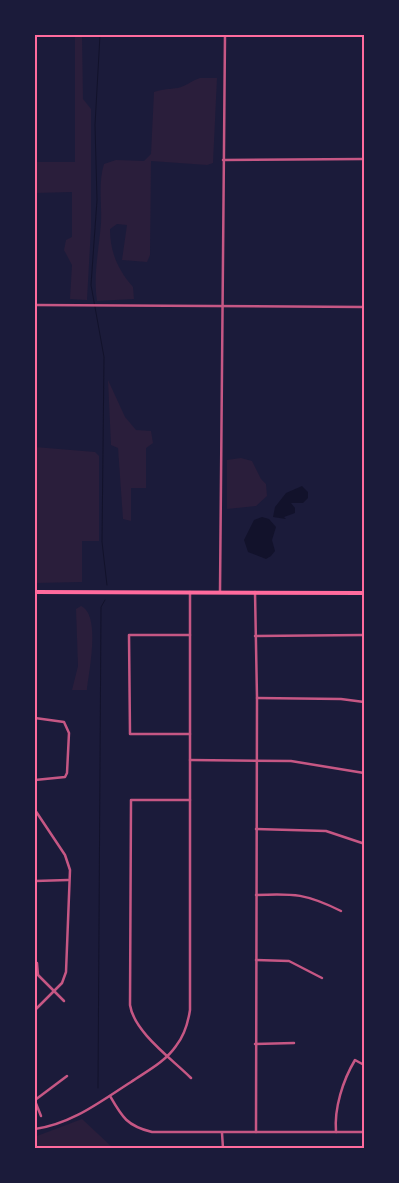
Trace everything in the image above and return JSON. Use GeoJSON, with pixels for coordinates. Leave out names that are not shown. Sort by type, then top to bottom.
{"type":"FeatureCollection","features":[{"type":"Feature","properties":{"kind":"main road"},"geometry":{"type":"LineString","coordinates":[[35,592],[364,593]]}},
{"type":"Feature","properties":{"kind":"street"},"geometry":{"type":"LineString","coordinates":[[220,592],[225,35]]}},
{"type":"Feature","properties":{"kind":"street"},"geometry":{"type":"LineString","coordinates":[[223,160],[364,159]]}},
{"type":"Feature","properties":{"kind":"street"},"geometry":{"type":"LineString","coordinates":[[35,305],[364,308]]}},
{"type":"Feature","properties":{"kind":"street"},"geometry":{"type":"LineString","coordinates":[[35,1129],[67,1121],[110,1096],[162,1061],[181,1037],[190,1010],[190,592]]}},
{"type":"Feature","properties":{"kind":"street"},"geometry":{"type":"LineString","coordinates":[[255,592],[257,698],[256,1132]]}},
{"type":"Feature","properties":{"kind":"street"},"geometry":{"type":"LineString","coordinates":[[190,635],[129,635],[130,734],[190,734]]}},
{"type":"Feature","properties":{"kind":"street"},"geometry":{"type":"LineString","coordinates":[[255,636],[364,635]]}},
{"type":"Feature","properties":{"kind":"street"},"geometry":{"type":"LineString","coordinates":[[257,698],[341,699],[364,702]]}},
{"type":"Feature","properties":{"kind":"street"},"geometry":{"type":"LineString","coordinates":[[35,718],[59,720],[66,724],[69,733],[67,773],[65,777],[35,780]]}},
{"type":"Feature","properties":{"kind":"street"},"geometry":{"type":"LineString","coordinates":[[190,760],[298,762],[364,773]]}},
{"type":"Feature","properties":{"kind":"street"},"geometry":{"type":"LineString","coordinates":[[190,800],[131,800],[131,1012],[140,1027],[160,1050],[168,1054],[191,1078]]}},
{"type":"Feature","properties":{"kind":"street"},"geometry":{"type":"LineString","coordinates":[[35,810],[67,860],[69,880],[68,964],[62,983],[35,1010]]}},
{"type":"Feature","properties":{"kind":"street"},"geometry":{"type":"LineString","coordinates":[[256,829],[326,831],[362,843]]}},
{"type":"Feature","properties":{"kind":"street"},"geometry":{"type":"LineString","coordinates":[[35,881],[69,880]]}},
{"type":"Feature","properties":{"kind":"street"},"geometry":{"type":"LineString","coordinates":[[256,895],[300,895],[310,897],[341,911]]}},
{"type":"Feature","properties":{"kind":"street"},"geometry":{"type":"LineString","coordinates":[[256,960],[289,961],[322,978]]}},
{"type":"Feature","properties":{"kind":"street"},"geometry":{"type":"LineString","coordinates":[[37,963],[38,975],[64,1001]]}},
{"type":"Feature","properties":{"kind":"street"},"geometry":{"type":"LineString","coordinates":[[255,1044],[294,1044]]}},
{"type":"Feature","properties":{"kind":"street"},"geometry":{"type":"LineString","coordinates":[[336,1132],[337,1108],[350,1069],[356,1060],[364,1065]]}},
{"type":"Feature","properties":{"kind":"street"},"geometry":{"type":"LineString","coordinates":[[41,1116],[35,1100],[67,1076]]}},
{"type":"Feature","properties":{"kind":"street"},"geometry":{"type":"LineString","coordinates":[[110,1096],[122,1117],[140,1129],[173,1134],[364,1132]]}},
{"type":"Feature","properties":{"kind":"street"},"geometry":{"type":"LineString","coordinates":[[222,1134],[223,1148]]}},
{"type":"Feature","properties":{"kind":"shaded area"},"geometry":{"type":"Polygon","coordinates":[[[75,35],[82,35],[83,99],[91,109],[91,228],[87,300],[70,299],[72,265],[64,250],[66,240],[72,237],[72,192],[35,193],[35,162],[75,162],[75,35]]]}},
{"type":"Feature","properties":{"kind":"shaded area"},"geometry":{"type":"Polygon","coordinates":[[[200,78],[217,78],[213,163],[207,165],[151,161],[150,255],[147,262],[122,260],[127,225],[117,224],[110,229],[113,253],[123,274],[133,287],[134,299],[97,301],[96,272],[101,223],[101,179],[104,164],[116,160],[144,161],[151,154],[154,92],[180,87],[200,78]]]}},
{"type":"Feature","properties":{"kind":"shaded area"},"geometry":{"type":"Polygon","coordinates":[[[108,380],[125,417],[136,430],[151,431],[153,443],[146,448],[146,488],[131,488],[131,521],[123,519],[118,448],[111,445],[108,380]]]}},
{"type":"Feature","properties":{"kind":"shaded area"},"geometry":{"type":"Polygon","coordinates":[[[35,447],[95,452],[99,456],[99,541],[82,541],[82,582],[35,583],[35,447]]]}},
{"type":"Feature","properties":{"kind":"shaded area"},"geometry":{"type":"Polygon","coordinates":[[[241,458],[252,461],[261,479],[266,484],[267,496],[256,506],[227,509],[227,460],[241,458]]]}},
{"type":"Feature","properties":{"kind":"shaded area"},"geometry":{"type":"Polygon","coordinates":[[[302,486],[308,492],[308,498],[303,503],[291,503],[295,508],[295,513],[284,517],[286,519],[273,517],[275,507],[286,493],[302,486]]]}},
{"type":"Feature","properties":{"kind":"shaded area"},"geometry":{"type":"Polygon","coordinates":[[[262,517],[269,519],[276,527],[272,540],[275,551],[266,559],[248,552],[244,540],[254,520],[262,517]]]}},
{"type":"Feature","properties":{"kind":"shaded area"},"geometry":{"type":"Polygon","coordinates":[[[81,606],[87,611],[91,620],[91,657],[87,690],[72,690],[78,666],[76,609],[81,606]]]}},
{"type":"Feature","properties":{"kind":"shaded area"},"geometry":{"type":"Polygon","coordinates":[[[82,1119],[113,1148],[35,1148],[35,1138],[37,1136],[82,1119]]]}},
{"type":"Feature","properties":{"kind":"waterway"},"geometry":{"type":"LineString","coordinates":[[100,35],[95,125],[97,200],[91,285],[104,357],[102,542],[107,585]]}},
{"type":"Feature","properties":{"kind":"waterway"},"geometry":{"type":"LineString","coordinates":[[98,1088],[101,607],[105,600]]}}]}
